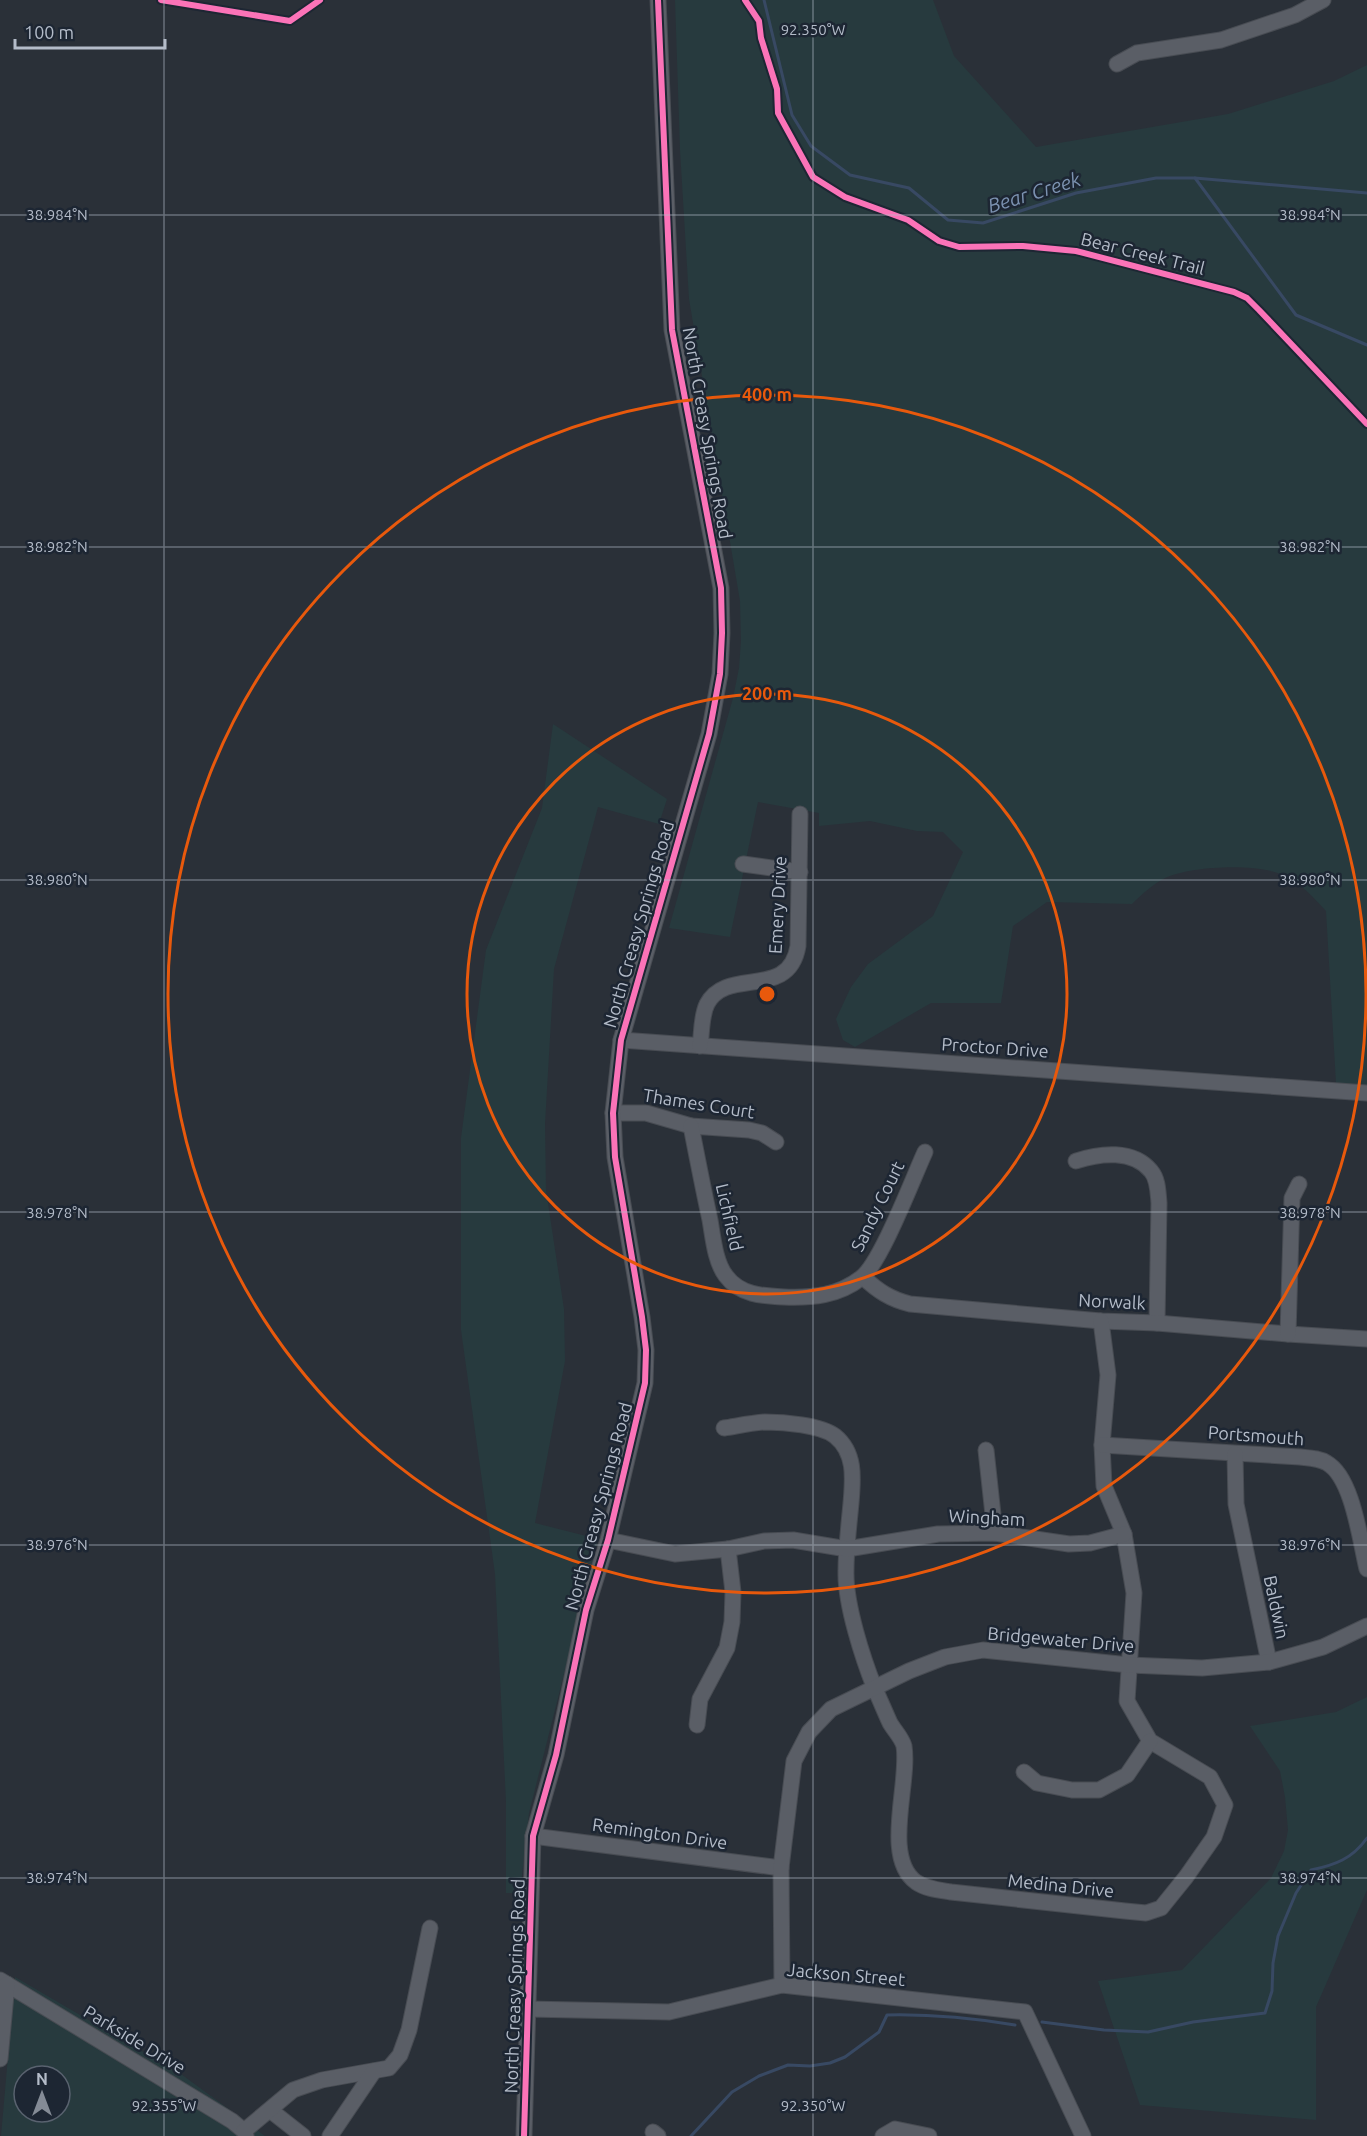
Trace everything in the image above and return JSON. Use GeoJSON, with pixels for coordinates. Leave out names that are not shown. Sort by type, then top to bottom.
{"type":"FeatureCollection","features":[{"type":"Feature","properties":{"kind":"street","name":"North Creasy Springs Road"},"geometry":{"type":"LineString","coordinates":[[524,2136],[533,1836],[556,1755],[586,1610],[608,1540],[645,1383],[646,1350],[615,1157],[613,1113],[621,1040],[709,734],[719,684],[722,633],[721,588],[672,330],[658,0]]}},
{"type":"Feature","properties":{"kind":"street"},"geometry":{"type":"LineString","coordinates":[[1117,64],[1137,53],[1221,40],[1295,15],[1323,0]]}},
{"type":"Feature","properties":{"kind":"street","name":"Emery Drive"},"geometry":{"type":"LineString","coordinates":[[700,1046],[705,1010],[714,995],[723,989],[784,974],[796,958],[800,814]]}},
{"type":"Feature","properties":{"kind":"street"},"geometry":{"type":"LineString","coordinates":[[743,864],[800,872]]}},
{"type":"Feature","properties":{"kind":"street","name":"Proctor Drive"},"geometry":{"type":"LineString","coordinates":[[621,1040],[1367,1093]]}},
{"type":"Feature","properties":{"kind":"street","name":"Thames Court"},"geometry":{"type":"LineString","coordinates":[[613,1113],[646,1113],[691,1126],[762,1133],[776,1142]]}},
{"type":"Feature","properties":{"kind":"street","name":"Lichfield"},"geometry":{"type":"LineString","coordinates":[[691,1126],[716,1249],[725,1275],[737,1288],[754,1294],[813,1297],[838,1291],[863,1277]]}},
{"type":"Feature","properties":{"kind":"street","name":"Sandy Court"},"geometry":{"type":"LineString","coordinates":[[863,1277],[881,1250],[925,1152]]}},
{"type":"Feature","properties":{"kind":"street"},"geometry":{"type":"LineString","coordinates":[[1076,1161],[1097,1154],[1128,1156],[1152,1171],[1158,1186],[1159,1203],[1157,1323]]}},
{"type":"Feature","properties":{"kind":"street"},"geometry":{"type":"LineString","coordinates":[[1288,1334],[1292,1197],[1299,1184]]}},
{"type":"Feature","properties":{"kind":"street","name":"Norwalk"},"geometry":{"type":"LineString","coordinates":[[863,1277],[879,1292],[893,1300],[910,1304],[1101,1321],[1367,1339]]}},
{"type":"Feature","properties":{"kind":"street"},"geometry":{"type":"LineString","coordinates":[[1024,1772],[1037,1783],[1072,1790],[1099,1790],[1126,1775],[1150,1741],[1126,1701],[1134,1593],[1124,1534],[1104,1486],[1102,1444],[1108,1376],[1101,1321]]}},
{"type":"Feature","properties":{"kind":"street","name":"Medina Drive"},"geometry":{"type":"LineString","coordinates":[[724,1428],[764,1422],[822,1428],[836,1436],[847,1450],[853,1463],[845,1573],[850,1606],[874,1687],[890,1722],[904,1744],[900,1853],[904,1868],[918,1883],[931,1889],[951,1892],[1146,1913],[1161,1908],[1172,1897],[1214,1837],[1226,1805],[1210,1778],[1150,1741]]}},
{"type":"Feature","properties":{"kind":"street","name":"Portsmouth"},"geometry":{"type":"LineString","coordinates":[[1102,1444],[1319,1459],[1339,1473],[1347,1487],[1367,1569]]}},
{"type":"Feature","properties":{"kind":"street"},"geometry":{"type":"LineString","coordinates":[[986,1450],[995,1533]]}},
{"type":"Feature","properties":{"kind":"street","name":"Baldwin"},"geometry":{"type":"LineString","coordinates":[[1235,1454],[1236,1504],[1269,1662]]}},
{"type":"Feature","properties":{"kind":"street","name":"Wingham"},"geometry":{"type":"LineString","coordinates":[[848,1550],[938,1534],[995,1533],[1069,1544],[1090,1544],[1124,1534]]}},
{"type":"Feature","properties":{"kind":"street"},"geometry":{"type":"LineString","coordinates":[[608,1540],[675,1554],[728,1549],[764,1541],[794,1540],[848,1550]]}},
{"type":"Feature","properties":{"kind":"street"},"geometry":{"type":"LineString","coordinates":[[697,1725],[700,1699],[727,1648],[732,1622],[733,1592],[728,1549]]}},
{"type":"Feature","properties":{"kind":"street","name":"Bridgewater Drive"},"geometry":{"type":"LineString","coordinates":[[782,1985],[781,1868],[794,1761],[809,1732],[831,1709],[909,1671],[945,1657],[983,1650],[1129,1665],[1202,1668],[1269,1662],[1323,1647],[1367,1626]]}},
{"type":"Feature","properties":{"kind":"street","name":"Remington Drive"},"geometry":{"type":"LineString","coordinates":[[533,1836],[781,1868]]}},
{"type":"Feature","properties":{"kind":"street"},"geometry":{"type":"LineString","coordinates":[[245,2134],[293,2090],[322,2080],[389,2068],[400,2055],[409,2030],[430,1928]]}},
{"type":"Feature","properties":{"kind":"street"},"geometry":{"type":"LineString","coordinates":[[0,2059],[4,1982]]}},
{"type":"Feature","properties":{"kind":"street","name":"Parkside Drive"},"geometry":{"type":"LineString","coordinates":[[4,1982],[232,2121],[245,2134]]}},
{"type":"Feature","properties":{"kind":"street","name":"Jackson Street"},"geometry":{"type":"LineString","coordinates":[[528,2009],[669,2012],[782,1985],[1025,2012],[1083,2136]]}},
{"type":"Feature","properties":{"kind":"street"},"geometry":{"type":"LineString","coordinates":[[330,2136],[374,2071]]}},
{"type":"Feature","properties":{"kind":"street"},"geometry":{"type":"LineString","coordinates":[[270,2110],[303,2136]]}},
{"type":"Feature","properties":{"kind":"street"},"geometry":{"type":"LineString","coordinates":[[883,2136],[895,2129],[929,2136]]}},
{"type":"Feature","properties":{"kind":"green space"},"geometry":{"type":"Polygon","coordinates":[[[675,0],[933,0],[954,56],[1036,147],[1228,114],[1334,81],[1367,65],[1367,1086],[1336,1083],[1326,911],[1295,882],[1271,871],[1224,868],[1177,874],[1156,884],[1132,904],[1047,902],[1013,926],[1001,1003],[931,1003],[855,1047],[843,1040],[836,1019],[851,987],[868,964],[933,916],[963,852],[943,832],[917,831],[870,821],[819,826],[819,813],[758,802],[730,937],[669,928],[733,698],[741,641],[740,601],[689,299],[680,150],[675,0]]]}},
{"type":"Feature","properties":{"kind":"green space"},"geometry":{"type":"Polygon","coordinates":[[[553,724],[667,799],[659,824],[598,807],[554,969],[545,1124],[546,1190],[564,1309],[565,1361],[535,1523],[598,1539],[529,1813],[520,1893],[506,1893],[506,1802],[495,1574],[461,1330],[461,1138],[486,950],[542,808],[553,724]]]}},
{"type":"Feature","properties":{"kind":"green space"},"geometry":{"type":"Polygon","coordinates":[[[1367,1697],[1367,1890],[1316,2007],[1316,2120],[1140,2105],[1098,1981],[1182,1970],[1271,1878],[1284,1851],[1288,1830],[1285,1797],[1280,1771],[1250,1726],[1336,1712],[1367,1697]]]}},
{"type":"Feature","properties":{"kind":"green space"},"geometry":{"type":"Polygon","coordinates":[[[15,1977],[181,2074],[265,2136],[1,2136],[15,1977]]]}},
{"type":"Feature","properties":{"kind":"waterway","name":"Bear Creek"},"geometry":{"type":"LineString","coordinates":[[764,0],[792,115],[811,146],[850,175],[909,188],[948,220],[983,223],[1076,193],[1156,178],[1195,178],[1296,315],[1367,345]]}},
{"type":"Feature","properties":{"kind":"waterway"},"geometry":{"type":"LineString","coordinates":[[1195,178],[1367,193]]}},
{"type":"Feature","properties":{"kind":"waterway"},"geometry":{"type":"LineString","coordinates":[[1042,2022],[1104,2030],[1148,2032],[1193,2022],[1265,2013],[1272,1991],[1273,1963],[1278,1936],[1296,1893],[1311,1870],[1342,1860],[1355,1851],[1367,1838]]}},
{"type":"Feature","properties":{"kind":"waterway"},"geometry":{"type":"LineString","coordinates":[[691,2136],[732,2092],[759,2076],[788,2065],[810,2066],[830,2063],[845,2057],[879,2032],[887,2015],[951,2017],[1015,2025]]}},
{"type":"Feature","properties":{"kind":"cycle path"},"geometry":{"type":"LineString","coordinates":[[161,0],[290,21],[320,0]]}},
{"type":"Feature","properties":{"kind":"cycle path"},"geometry":{"type":"LineString","coordinates":[[524,2136],[533,1836],[556,1755],[586,1610],[608,1540],[645,1383],[646,1350],[642,1317],[615,1157],[613,1113],[621,1040],[709,734],[720,674],[721,588],[672,330],[658,0]]}},
{"type":"Feature","properties":{"kind":"cycle path","name":"Bear Creek Trail"},"geometry":{"type":"LineString","coordinates":[[745,0],[759,21],[761,38],[777,89],[778,113],[813,177],[845,197],[908,220],[939,241],[959,247],[1023,246],[1076,251],[1234,292],[1247,298],[1367,424]]}}]}
